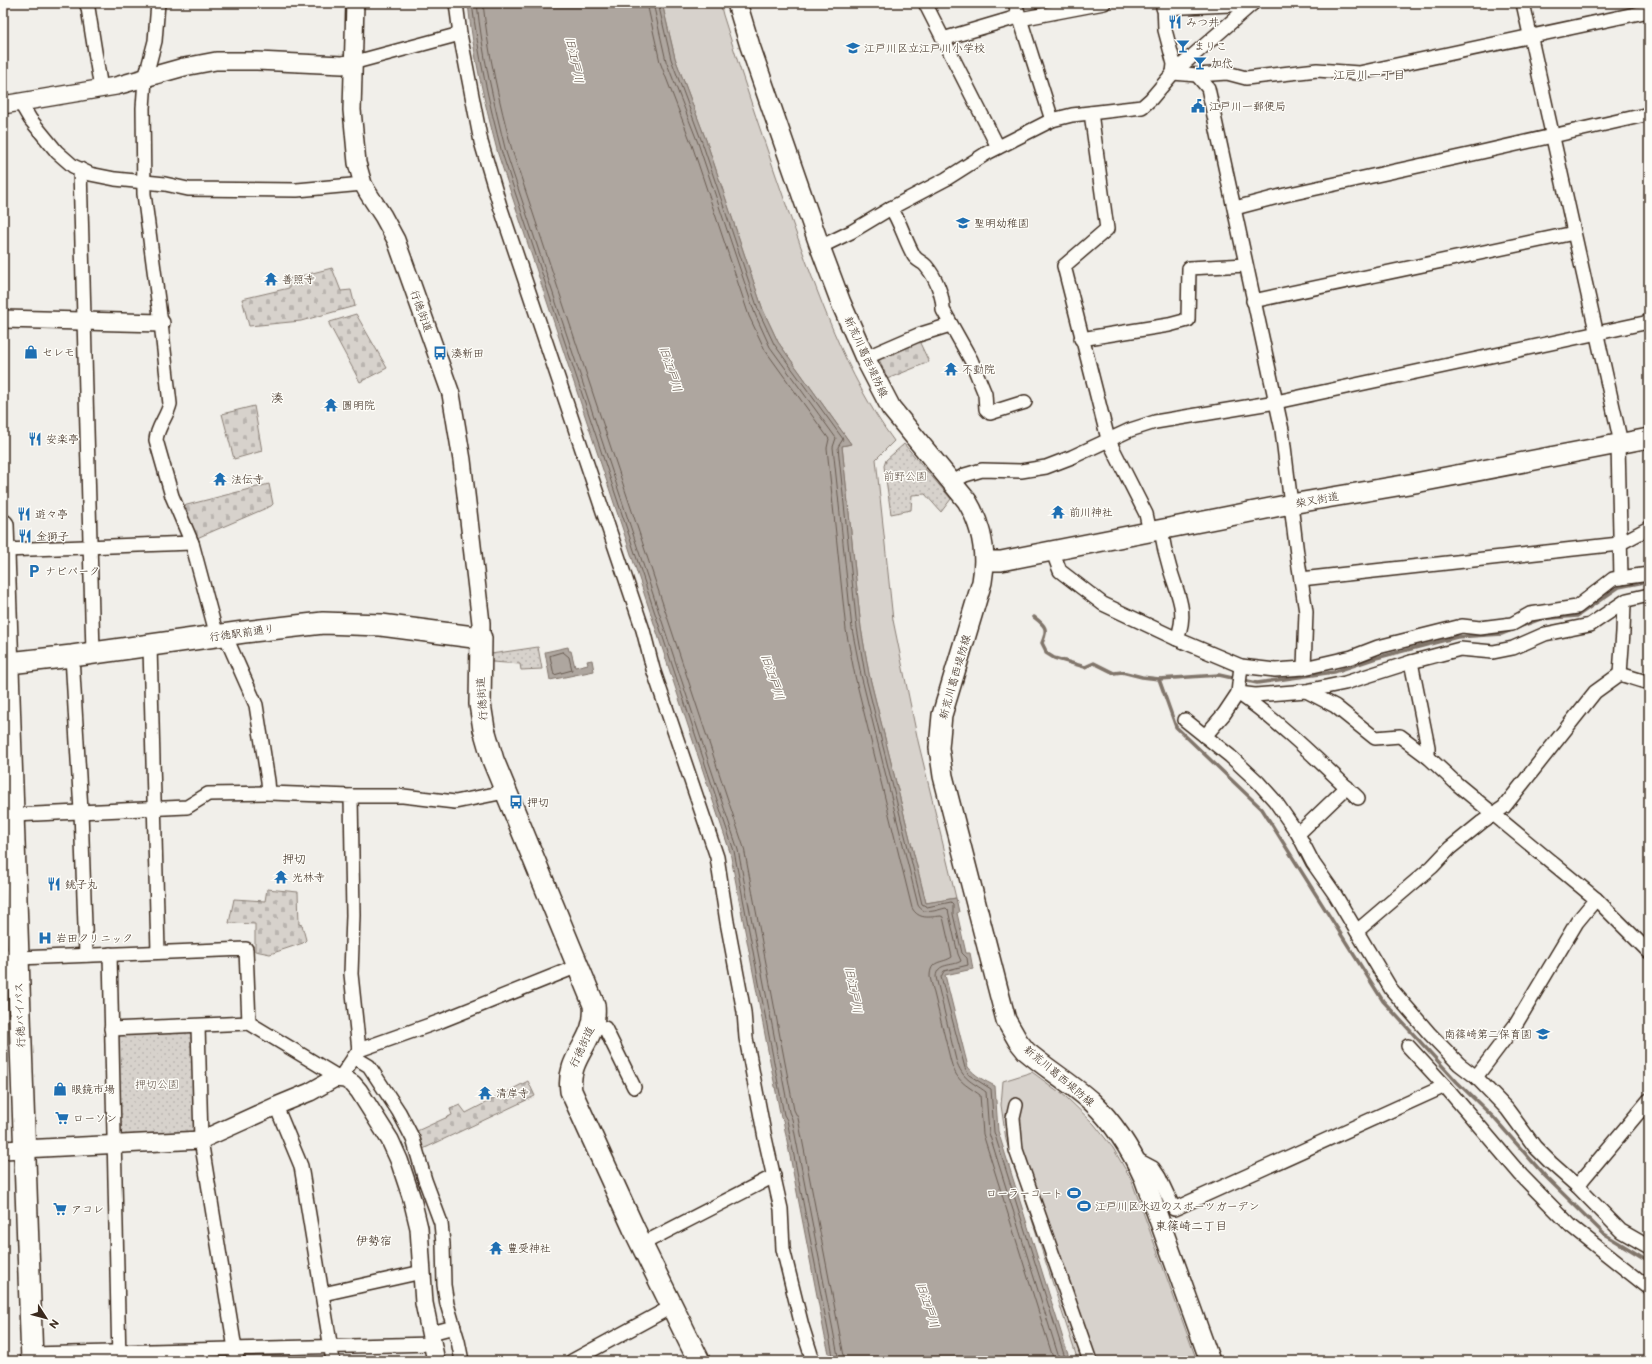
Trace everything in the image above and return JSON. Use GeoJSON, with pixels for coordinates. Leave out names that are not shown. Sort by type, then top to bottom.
{"type":"FeatureCollection","features":[{"type":"Feature","properties":{"kind":"main road","name":"新荒川葛西堤防線"},"geometry":{"type":"LineString","coordinates":[[737,3],[750,46],[820,247],[841,303],[865,358],[891,408],[953,482],[973,511],[982,539],[985,561],[982,582],[942,716],[939,748],[945,784],[1001,1002],[1011,1030],[1026,1051],[1091,1101],[1124,1140],[1136,1159],[1210,1361]]}},
{"type":"Feature","properties":{"kind":"main road","name":"柴又街道"},"geometry":{"type":"LineString","coordinates":[[985,561],[1001,561],[1291,504],[1414,483],[1649,438]]}},
{"type":"Feature","properties":{"kind":"main road","name":"行徳バイパス"},"geometry":{"type":"LineString","coordinates":[[3,525],[7,762],[14,815],[10,958],[25,1149],[32,1357]]}},
{"type":"Feature","properties":{"kind":"main road","name":"行徳駅前通り"},"geometry":{"type":"LineString","coordinates":[[6,663],[72,656],[323,623],[381,625],[482,638]]}},
{"type":"Feature","properties":{"kind":"main road","name":"行徳街道"},"geometry":{"type":"LineString","coordinates":[[482,638],[480,704],[484,729],[493,760],[594,1005],[595,1014],[593,1025],[586,1043],[572,1066],[570,1082],[571,1091],[642,1244],[699,1361]]}},
{"type":"Feature","properties":{"kind":"street"},"geometry":{"type":"LineString","coordinates":[[86,3],[96,51],[101,89]]}},
{"type":"Feature","properties":{"kind":"street"},"geometry":{"type":"LineString","coordinates":[[158,3],[155,41],[145,79],[143,108],[144,194],[170,404],[168,413],[157,432],[156,440],[172,496],[192,543],[221,636],[256,705],[269,793]]}},
{"type":"Feature","properties":{"kind":"street","name":"行徳街道"},"geometry":{"type":"LineString","coordinates":[[354,3],[352,63],[353,128],[357,162],[363,184],[383,216],[396,242],[451,394],[467,498],[482,638]]}},
{"type":"Feature","properties":{"kind":"street"},"geometry":{"type":"LineString","coordinates":[[456,3],[460,34],[481,142],[500,206],[643,630],[653,669],[717,857],[727,922],[744,1012],[746,1038],[765,1138],[781,1209],[783,1249],[802,1326],[813,1361]]}},
{"type":"Feature","properties":{"kind":"street"},"geometry":{"type":"LineString","coordinates":[[925,3],[998,147]]}},
{"type":"Feature","properties":{"kind":"street"},"geometry":{"type":"LineString","coordinates":[[1015,3],[1052,120]]}},
{"type":"Feature","properties":{"kind":"street"},"geometry":{"type":"LineString","coordinates":[[943,39],[1014,18],[1020,19],[1104,3]]}},
{"type":"Feature","properties":{"kind":"street"},"geometry":{"type":"LineString","coordinates":[[820,247],[851,232],[891,208],[946,179],[998,147],[1052,120],[1072,115],[1142,107],[1152,99],[1173,74],[1252,3]]}},
{"type":"Feature","properties":{"kind":"street"},"geometry":{"type":"LineString","coordinates":[[1173,74],[1174,64],[1165,30],[1164,6],[1252,3]]}},
{"type":"Feature","properties":{"kind":"street"},"geometry":{"type":"LineString","coordinates":[[1522,3],[1596,333],[1619,444],[1619,544],[1621,578]]}},
{"type":"Feature","properties":{"kind":"street"},"geometry":{"type":"LineString","coordinates":[[1173,74],[1197,75],[1227,73],[1246,78],[1317,70],[1360,73],[1649,11]]}},
{"type":"Feature","properties":{"kind":"street"},"geometry":{"type":"LineString","coordinates":[[3,105],[101,89],[145,79],[184,67],[216,61],[257,61],[342,65],[460,34]]}},
{"type":"Feature","properties":{"kind":"street"},"geometry":{"type":"LineString","coordinates":[[1197,75],[1208,88],[1282,430],[1306,612],[1304,668]]}},
{"type":"Feature","properties":{"kind":"street"},"geometry":{"type":"LineString","coordinates":[[20,102],[30,119],[57,152],[73,166],[90,174],[115,179],[144,181],[188,189],[297,190],[363,184]]}},
{"type":"Feature","properties":{"kind":"street"},"geometry":{"type":"LineString","coordinates":[[1091,113],[1107,229],[1064,266],[1081,338],[1108,439],[1164,549],[1180,596],[1183,611],[1181,629],[1177,639]]}},
{"type":"Feature","properties":{"kind":"street"},"geometry":{"type":"LineString","coordinates":[[1235,208],[1285,195],[1649,114]]}},
{"type":"Feature","properties":{"kind":"street"},"geometry":{"type":"LineString","coordinates":[[80,169],[93,653]]}},
{"type":"Feature","properties":{"kind":"street"},"geometry":{"type":"LineString","coordinates":[[891,208],[915,258],[926,266],[938,286],[943,302],[943,310],[950,325],[955,331],[971,360],[985,394],[986,410],[990,413],[1025,402]]}},
{"type":"Feature","properties":{"kind":"street"},"geometry":{"type":"LineString","coordinates":[[1253,301],[1574,233]]}},
{"type":"Feature","properties":{"kind":"street"},"geometry":{"type":"LineString","coordinates":[[1081,338],[1169,325],[1188,320],[1189,268],[1246,265]]}},
{"type":"Feature","properties":{"kind":"street"},"geometry":{"type":"LineString","coordinates":[[3,319],[161,323]]}},
{"type":"Feature","properties":{"kind":"street"},"geometry":{"type":"LineString","coordinates":[[953,482],[982,470],[1021,471],[1046,467],[1072,457],[1108,439],[1155,422],[1276,402],[1649,322]]}},
{"type":"Feature","properties":{"kind":"street"},"geometry":{"type":"LineString","coordinates":[[865,358],[918,335],[950,325]]}},
{"type":"Feature","properties":{"kind":"street"},"geometry":{"type":"LineString","coordinates":[[1301,579],[1619,544],[1649,528]]}},
{"type":"Feature","properties":{"kind":"street"},"geometry":{"type":"LineString","coordinates":[[4,550],[90,548],[192,543]]}},
{"type":"Feature","properties":{"kind":"street"},"geometry":{"type":"LineString","coordinates":[[1052,550],[1060,571],[1099,601],[1177,639],[1241,666],[1275,670],[1304,668],[1352,657],[1378,647],[1462,626],[1480,628],[1512,624],[1530,614],[1577,607],[1613,579],[1649,574]]}},
{"type":"Feature","properties":{"kind":"street"},"geometry":{"type":"LineString","coordinates":[[1238,693],[1255,695],[1306,691],[1345,683],[1411,662],[1460,649],[1493,652],[1513,648],[1545,634],[1590,625],[1627,600],[1649,595]]}},
{"type":"Feature","properties":{"kind":"street"},"geometry":{"type":"LineString","coordinates":[[1357,931],[1432,867],[1450,848],[1482,822],[1504,807],[1595,692],[1620,674],[1624,632],[1624,603]]}},
{"type":"Feature","properties":{"kind":"street"},"geometry":{"type":"LineString","coordinates":[[150,646],[158,952]]}},
{"type":"Feature","properties":{"kind":"street"},"geometry":{"type":"LineString","coordinates":[[72,656],[81,811],[86,955]]}},
{"type":"Feature","properties":{"kind":"street"},"geometry":{"type":"LineString","coordinates":[[1411,662],[1428,747],[1428,757]]}},
{"type":"Feature","properties":{"kind":"street"},"geometry":{"type":"LineString","coordinates":[[1205,736],[1224,714],[1238,693],[1241,666]]}},
{"type":"Feature","properties":{"kind":"street"},"geometry":{"type":"LineString","coordinates":[[1620,674],[1649,683]]}},
{"type":"Feature","properties":{"kind":"street"},"geometry":{"type":"LineString","coordinates":[[1306,691],[1335,706],[1375,738],[1400,736],[1428,757],[1457,784],[1495,813],[1596,899],[1649,952]]}},
{"type":"Feature","properties":{"kind":"street"},"geometry":{"type":"LineString","coordinates":[[1238,693],[1285,730],[1358,798]]}},
{"type":"Feature","properties":{"kind":"street"},"geometry":{"type":"LineString","coordinates":[[1185,720],[1258,782],[1275,801],[1298,834],[1313,863],[1357,931],[1391,989],[1429,1033],[1459,1064],[1476,1077],[1507,1108],[1535,1147],[1577,1186],[1621,1231],[1649,1247]]}},
{"type":"Feature","properties":{"kind":"street"},"geometry":{"type":"LineString","coordinates":[[1298,834],[1347,787]]}},
{"type":"Feature","properties":{"kind":"street"},"geometry":{"type":"LineString","coordinates":[[14,815],[187,807],[208,794],[269,793],[404,796],[455,802],[505,792]]}},
{"type":"Feature","properties":{"kind":"street"},"geometry":{"type":"LineString","coordinates":[[351,796],[353,915],[351,974],[356,1054],[369,1066],[399,1112],[413,1139],[441,1223],[444,1285],[447,1304],[462,1361]]}},
{"type":"Feature","properties":{"kind":"street"},"geometry":{"type":"LineString","coordinates":[[1476,1077],[1516,1024],[1577,922],[1596,899]]}},
{"type":"Feature","properties":{"kind":"street"},"geometry":{"type":"LineString","coordinates":[[10,958],[246,948],[248,1023]]}},
{"type":"Feature","properties":{"kind":"street"},"geometry":{"type":"LineString","coordinates":[[110,954],[119,1356]]}},
{"type":"Feature","properties":{"kind":"street"},"geometry":{"type":"LineString","coordinates":[[3,1150],[201,1140],[310,1092],[331,1080],[340,1078],[356,1054],[578,966]]}},
{"type":"Feature","properties":{"kind":"street"},"geometry":{"type":"LineString","coordinates":[[111,1029],[248,1023],[340,1078],[350,1082],[359,1091],[390,1140],[399,1160],[412,1199],[419,1228],[424,1302],[436,1361]]}},
{"type":"Feature","properties":{"kind":"street"},"geometry":{"type":"LineString","coordinates":[[593,1025],[605,1028],[634,1087]]}},
{"type":"Feature","properties":{"kind":"street"},"geometry":{"type":"LineString","coordinates":[[198,1026],[201,1140],[236,1355]]}},
{"type":"Feature","properties":{"kind":"street"},"geometry":{"type":"LineString","coordinates":[[1408,1046],[1445,1086],[1521,1175],[1570,1226],[1649,1288]]}},
{"type":"Feature","properties":{"kind":"street"},"geometry":{"type":"LineString","coordinates":[[1136,1159],[1152,1168],[1159,1177],[1174,1209],[1445,1086]]}},
{"type":"Feature","properties":{"kind":"street"},"geometry":{"type":"LineString","coordinates":[[1577,1186],[1649,1100]]}},
{"type":"Feature","properties":{"kind":"street"},"geometry":{"type":"LineString","coordinates":[[1016,1105],[1013,1118],[1016,1150],[1090,1361]]}},
{"type":"Feature","properties":{"kind":"street"},"geometry":{"type":"LineString","coordinates":[[276,1106],[301,1166],[333,1361]]}},
{"type":"Feature","properties":{"kind":"street"},"geometry":{"type":"LineString","coordinates":[[642,1244],[774,1176]]}},
{"type":"Feature","properties":{"kind":"street"},"geometry":{"type":"LineString","coordinates":[[323,1294],[422,1272]]}},
{"type":"Feature","properties":{"kind":"street"},"geometry":{"type":"LineString","coordinates":[[572,1361],[673,1306]]}},
{"type":"Feature","properties":{"kind":"street"},"geometry":{"type":"LineString","coordinates":[[32,1357],[236,1355],[432,1339],[454,1327]]}},
{"type":"Feature","properties":{"kind":"green space"},"geometry":{"type":"Polygon","coordinates":[[[662,3],[720,3],[764,141],[822,303],[834,333],[861,389],[894,441],[876,459],[893,620],[918,741],[956,898],[926,903],[869,674],[861,628],[842,446],[851,444],[778,342],[763,310],[706,140],[675,58],[662,3]]]}},
{"type":"Feature","properties":{"kind":"green space"},"geometry":{"type":"Polygon","coordinates":[[[332,268],[341,291],[351,290],[355,306],[301,321],[249,326],[242,299],[289,288],[289,279],[332,268]]]}},
{"type":"Feature","properties":{"kind":"green space"},"geometry":{"type":"Polygon","coordinates":[[[356,314],[387,368],[360,382],[329,324],[330,322],[356,314]]]}},
{"type":"Feature","properties":{"kind":"green space"},"geometry":{"type":"Polygon","coordinates":[[[919,341],[929,362],[887,379],[878,356],[919,341]]]}},
{"type":"Feature","properties":{"kind":"green space"},"geometry":{"type":"Polygon","coordinates":[[[254,406],[262,451],[234,459],[222,414],[254,406]]]}},
{"type":"Feature","properties":{"kind":"green space","name":"前野公園"},"geometry":{"type":"Polygon","coordinates":[[[904,444],[951,499],[941,512],[925,494],[912,495],[911,510],[891,514],[884,466],[886,460],[904,444]]]}},
{"type":"Feature","properties":{"kind":"green space"},"geometry":{"type":"Polygon","coordinates":[[[269,484],[273,504],[271,506],[197,538],[183,506],[269,484]]]}},
{"type":"Feature","properties":{"kind":"green space"},"geometry":{"type":"Polygon","coordinates":[[[538,647],[542,669],[521,670],[520,664],[492,662],[491,654],[538,647]]]}},
{"type":"Feature","properties":{"kind":"green space"},"geometry":{"type":"Polygon","coordinates":[[[267,889],[298,892],[299,924],[302,925],[306,940],[303,943],[270,954],[255,951],[255,924],[229,923],[234,899],[265,901],[267,889]]]}},
{"type":"Feature","properties":{"kind":"green space","name":"押切公園"},"geometry":{"type":"Polygon","coordinates":[[[190,1030],[194,1035],[196,1130],[192,1134],[124,1138],[120,1134],[117,1039],[121,1034],[190,1030]]]}},
{"type":"Feature","properties":{"kind":"green space","name":"江戸川区水辺のスポーツガーデン"},"geometry":{"type":"Polygon","coordinates":[[[1032,1072],[1066,1097],[1094,1124],[1113,1148],[1131,1179],[1197,1361],[1078,1361],[1006,1140],[1001,1105],[1003,1081],[1032,1072]]]}},
{"type":"Feature","properties":{"kind":"green space"},"geometry":{"type":"Polygon","coordinates":[[[528,1081],[535,1096],[423,1149],[417,1131],[452,1115],[450,1109],[460,1105],[466,1113],[528,1081]]]}},
{"type":"Feature","properties":{"kind":"water","name":"旧江戸川"},"geometry":{"type":"Polygon","coordinates":[[[468,3],[662,3],[675,58],[706,140],[763,310],[778,342],[851,444],[842,446],[861,628],[869,674],[926,903],[956,898],[959,912],[957,913],[966,953],[970,953],[973,969],[945,975],[968,1067],[977,1076],[995,1086],[998,1131],[1070,1361],[831,1361],[783,1120],[781,1118],[730,852],[498,154],[476,60],[468,3]]]}},
{"type":"Feature","properties":{"kind":"water"},"geometry":{"type":"Polygon","coordinates":[[[568,647],[569,651],[571,651],[575,667],[588,664],[587,661],[592,660],[594,671],[550,680],[545,652],[568,647]]]}},
{"type":"Feature","properties":{"kind":"waterway"},"geometry":{"type":"LineString","coordinates":[[1519,627],[1540,619],[1577,616],[1619,587],[1649,581]]}},
{"type":"Feature","properties":{"kind":"waterway"},"geometry":{"type":"LineString","coordinates":[[1034,617],[1045,628],[1042,643],[1046,653],[1054,658],[1085,667],[1094,663],[1114,673],[1122,672],[1159,679],[1176,727],[1262,809],[1383,1001],[1457,1082],[1493,1117],[1545,1176],[1604,1234],[1649,1261]]}},
{"type":"Feature","properties":{"kind":"waterway"},"geometry":{"type":"LineString","coordinates":[[1243,680],[1257,683],[1334,672],[1376,658],[1457,637],[1502,634],[1512,630]]}},
{"type":"Feature","properties":{"kind":"waterway"},"geometry":{"type":"LineString","coordinates":[[1159,679],[1219,675],[1237,679]]}},
{"type":"Feature","properties":{"kind":"place","name":"みつ井"},"geometry":{"type":"Point","coordinates":[1175,22]}},
{"type":"Feature","properties":{"kind":"place","name":"まりこ"},"geometry":{"type":"Point","coordinates":[1183,46]}},
{"type":"Feature","properties":{"kind":"place","name":"江戸川区立江戸川小学校"},"geometry":{"type":"Point","coordinates":[853,48]}},
{"type":"Feature","properties":{"kind":"place","name":"加代"},"geometry":{"type":"Point","coordinates":[1200,63]}},
{"type":"Feature","properties":{"kind":"place","name":"江戸川一郵便局"},"geometry":{"type":"Point","coordinates":[1198,106]}},
{"type":"Feature","properties":{"kind":"place","name":"聖明幼稚園"},"geometry":{"type":"Point","coordinates":[963,223]}},
{"type":"Feature","properties":{"kind":"place","name":"善照寺"},"geometry":{"type":"Point","coordinates":[271,279]}},
{"type":"Feature","properties":{"kind":"place","name":"セレモ"},"geometry":{"type":"Point","coordinates":[31,352]}},
{"type":"Feature","properties":{"kind":"place","name":"湊新田"},"geometry":{"type":"Point","coordinates":[440,353]}},
{"type":"Feature","properties":{"kind":"place","name":"不動院"},"geometry":{"type":"Point","coordinates":[951,369]}},
{"type":"Feature","properties":{"kind":"place","name":"圓明院"},"geometry":{"type":"Point","coordinates":[331,405]}},
{"type":"Feature","properties":{"kind":"place","name":"安楽亭"},"geometry":{"type":"Point","coordinates":[35,439]}},
{"type":"Feature","properties":{"kind":"place","name":"法伝寺"},"geometry":{"type":"Point","coordinates":[220,479]}},
{"type":"Feature","properties":{"kind":"place","name":"前川神社"},"geometry":{"type":"Point","coordinates":[1058,512]}},
{"type":"Feature","properties":{"kind":"place","name":"遊々亭"},"geometry":{"type":"Point","coordinates":[24,514]}},
{"type":"Feature","properties":{"kind":"place","name":"金獅子"},"geometry":{"type":"Point","coordinates":[25,536]}},
{"type":"Feature","properties":{"kind":"place","name":"ナビパーク"},"geometry":{"type":"Point","coordinates":[34,571]}},
{"type":"Feature","properties":{"kind":"place","name":"押切"},"geometry":{"type":"Point","coordinates":[516,802]}},
{"type":"Feature","properties":{"kind":"place","name":"光林寺"},"geometry":{"type":"Point","coordinates":[281,877]}},
{"type":"Feature","properties":{"kind":"place","name":"銚子丸"},"geometry":{"type":"Point","coordinates":[54,884]}},
{"type":"Feature","properties":{"kind":"place","name":"岩田クリニック"},"geometry":{"type":"Point","coordinates":[45,938]}},
{"type":"Feature","properties":{"kind":"place","name":"南篠崎第二保育園"},"geometry":{"type":"Point","coordinates":[1543,1034]}},
{"type":"Feature","properties":{"kind":"place","name":"眼鏡市場"},"geometry":{"type":"Point","coordinates":[60,1089]}},
{"type":"Feature","properties":{"kind":"place","name":"清岸寺"},"geometry":{"type":"Point","coordinates":[485,1093]}},
{"type":"Feature","properties":{"kind":"place","name":"ローソン"},"geometry":{"type":"Point","coordinates":[62,1118]}},
{"type":"Feature","properties":{"kind":"place","name":"ローラーコート"},"geometry":{"type":"Point","coordinates":[1074,1193]}},
{"type":"Feature","properties":{"kind":"place","name":"江戸川区水辺のスポーツガーデン"},"geometry":{"type":"Point","coordinates":[1084,1206]}},
{"type":"Feature","properties":{"kind":"place","name":"アコレ"},"geometry":{"type":"Point","coordinates":[60,1209]}},
{"type":"Feature","properties":{"kind":"place","name":"豊受神社"},"geometry":{"type":"Point","coordinates":[496,1248]}},
{"type":"Feature","properties":{"kind":"district","name":"江戸川一丁目"},"geometry":{"type":"Point","coordinates":[1369,75]}},
{"type":"Feature","properties":{"kind":"district","name":"湊"},"geometry":{"type":"Point","coordinates":[277,398]}},
{"type":"Feature","properties":{"kind":"district","name":"押切"},"geometry":{"type":"Point","coordinates":[294,859]}},
{"type":"Feature","properties":{"kind":"district","name":"東篠崎二丁目"},"geometry":{"type":"Point","coordinates":[1191,1226]}},
{"type":"Feature","properties":{"kind":"district","name":"伊勢宿"},"geometry":{"type":"Point","coordinates":[374,1241]}}]}
